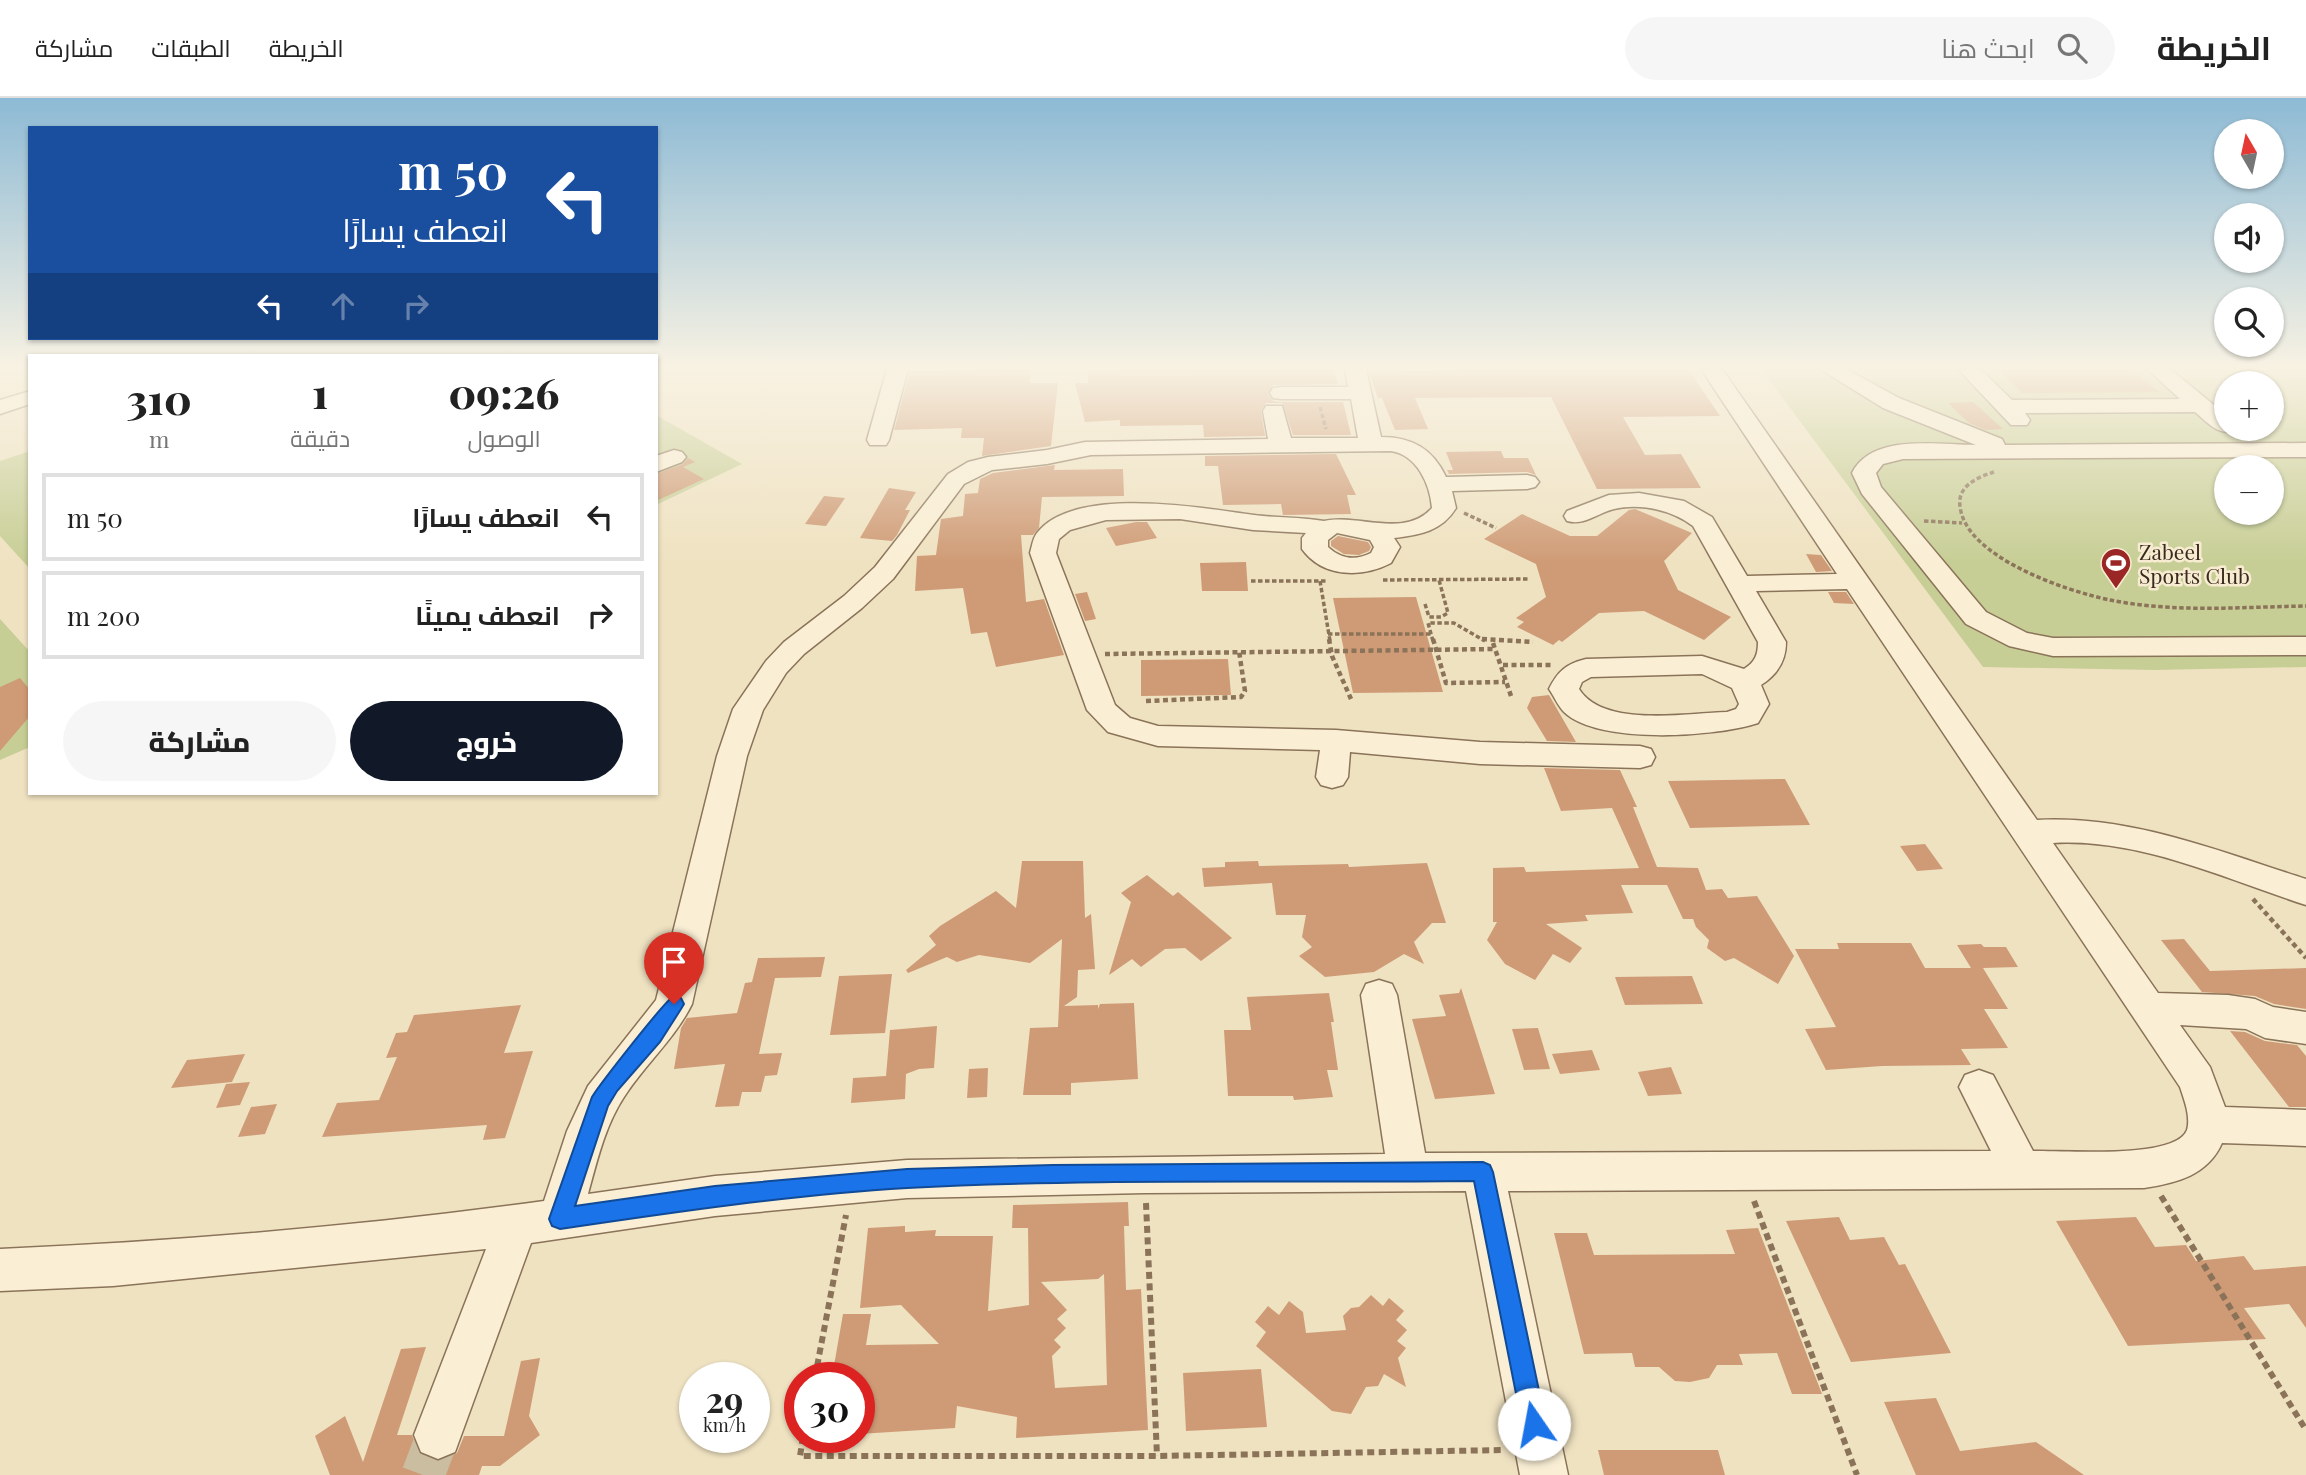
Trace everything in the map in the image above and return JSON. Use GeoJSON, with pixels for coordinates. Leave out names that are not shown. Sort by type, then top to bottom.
{"type":"FeatureCollection","features":[{"type":"Feature","properties":{"kind":"street"},"geometry":{"type":"LineString","coordinates":[[878,440],[880,433]]}},
{"type":"Feature","properties":{"kind":"street"},"geometry":{"type":"LineString","coordinates":[[1280,433],[1281,445]]}},
{"type":"Feature","properties":{"kind":"street"},"geometry":{"type":"LineString","coordinates":[[1369,433],[1371,444]]}},
{"type":"Feature","properties":{"kind":"street"},"geometry":{"type":"LineString","coordinates":[[0,1270],[248,1254],[516,1225],[715,1196],[852,1183],[1016,1175],[2144,1169],[2169,1166],[2185,1160],[2197,1151],[2210,1124],[2204,1095],[2196,1079],[1755,433]]}},
{"type":"Feature","properties":{"kind":"street"},"geometry":{"type":"LineString","coordinates":[[1953,433],[2008,460]]}},
{"type":"Feature","properties":{"kind":"street"},"geometry":{"type":"LineString","coordinates":[[2033,433],[2050,451]]}},
{"type":"Feature","properties":{"kind":"street"},"geometry":{"type":"LineString","coordinates":[[2244,441],[2255,450]]}},
{"type":"Feature","properties":{"kind":"street"},"geometry":{"type":"LineString","coordinates":[[560,1219],[599,1103],[617,1076],[653,1036],[674,1004],[739,732],[748,709],[776,667],[794,648],[853,602],[884,573],[956,479],[970,470],[999,461],[1051,456],[1091,448],[1179,457],[1281,445],[1342,456],[1371,444],[1401,445],[1418,452],[1429,462],[1441,493],[1443,513],[1426,524],[1373,531],[1344,525],[1325,529],[1176,512],[1103,512],[1068,521],[1046,539],[1043,553],[1102,710],[1131,730],[1158,736],[1336,740],[1480,753],[1640,757]]}},
{"type":"Feature","properties":{"kind":"street"},"geometry":{"type":"LineString","coordinates":[[2306,450],[2050,451],[2008,460],[1903,452],[1871,461],[1864,473],[1865,481],[1976,618],[2019,640],[2061,647],[2306,646]]}},
{"type":"Feature","properties":{"kind":"street"},"geometry":{"type":"LineString","coordinates":[[1441,493],[1527,482]]}},
{"type":"Feature","properties":{"kind":"street"},"geometry":{"type":"LineString","coordinates":[[1576,516],[1596,505],[1623,500],[1651,500],[1675,506],[1703,522],[1769,634],[1773,650],[1767,666],[1743,682]]}},
{"type":"Feature","properties":{"kind":"street"},"geometry":{"type":"LineString","coordinates":[[1325,529],[1315,538],[1315,549],[1319,555],[1358,573],[1385,552],[1385,541],[1373,531]]}},
{"type":"Feature","properties":{"kind":"street"},"geometry":{"type":"LineString","coordinates":[[1737,580],[1852,576]]}},
{"type":"Feature","properties":{"kind":"street"},"geometry":{"type":"LineString","coordinates":[[1702,665],[1725,671],[1743,682],[1753,697],[1754,704],[1746,716],[1739,719],[1615,723],[1590,717],[1572,705],[1564,689],[1566,682],[1577,671],[1586,668],[1702,665]]}},
{"type":"Feature","properties":{"kind":"street"},"geometry":{"type":"LineString","coordinates":[[1332,777],[1336,740]]}},
{"type":"Feature","properties":{"kind":"street"},"geometry":{"type":"LineString","coordinates":[[2026,832],[2070,829],[2108,833],[2306,892]]}},
{"type":"Feature","properties":{"kind":"street"},"geometry":{"type":"LineString","coordinates":[[1379,995],[1408,1172]]}},
{"type":"Feature","properties":{"kind":"street"},"geometry":{"type":"LineString","coordinates":[[2149,1008],[2228,1010],[2255,1015],[2265,1022],[2306,1028]]}},
{"type":"Feature","properties":{"kind":"street"},"geometry":{"type":"LineString","coordinates":[[1979,1087],[2021,1170]]}},
{"type":"Feature","properties":{"kind":"street"},"geometry":{"type":"LineString","coordinates":[[2210,1124],[2306,1128]]}},
{"type":"Feature","properties":{"kind":"street"},"geometry":{"type":"LineString","coordinates":[[1483,1172],[1542,1462]]}},
{"type":"Feature","properties":{"kind":"street"},"geometry":{"type":"LineString","coordinates":[[438,1435],[516,1225]]}},
{"type":"Feature","properties":{"kind":"path"},"geometry":{"type":"LineString","coordinates":[[2008,460],[1964,489],[1958,504],[1962,523],[1979,541],[2019,567],[2062,586],[2101,598],[2154,606],[2306,606]]}},
{"type":"Feature","properties":{"kind":"path"},"geometry":{"type":"LineString","coordinates":[[1441,493],[1496,528]]}},
{"type":"Feature","properties":{"kind":"path"},"geometry":{"type":"LineString","coordinates":[[1895,519],[1962,523]]}},
{"type":"Feature","properties":{"kind":"path"},"geometry":{"type":"LineString","coordinates":[[1251,581],[1320,581],[1358,573],[1439,580],[1530,579]]}},
{"type":"Feature","properties":{"kind":"path"},"geometry":{"type":"LineString","coordinates":[[1425,604],[1429,617],[1441,617],[1448,613],[1439,580]]}},
{"type":"Feature","properties":{"kind":"path"},"geometry":{"type":"LineString","coordinates":[[1320,581],[1330,650],[1351,699]]}},
{"type":"Feature","properties":{"kind":"path"},"geometry":{"type":"LineString","coordinates":[[1505,682],[1446,683],[1428,622],[1450,622],[1477,639],[1493,643],[1533,642]]}},
{"type":"Feature","properties":{"kind":"path"},"geometry":{"type":"LineString","coordinates":[[1328,634],[1432,634]]}},
{"type":"Feature","properties":{"kind":"path"},"geometry":{"type":"LineString","coordinates":[[1493,643],[1503,665],[1505,682],[1511,696]]}},
{"type":"Feature","properties":{"kind":"path"},"geometry":{"type":"LineString","coordinates":[[1080,655],[1496,649]]}},
{"type":"Feature","properties":{"kind":"path"},"geometry":{"type":"LineString","coordinates":[[1146,701],[1241,697],[1245,691],[1240,651]]}},
{"type":"Feature","properties":{"kind":"path"},"geometry":{"type":"LineString","coordinates":[[1503,665],[1531,663],[1577,671]]}},
{"type":"Feature","properties":{"kind":"path"},"geometry":{"type":"LineString","coordinates":[[2224,867],[2306,958]]}},
{"type":"Feature","properties":{"kind":"path"},"geometry":{"type":"LineString","coordinates":[[2144,1169],[2306,1430]]}},
{"type":"Feature","properties":{"kind":"path"},"geometry":{"type":"LineString","coordinates":[[1742,1171],[1857,1475]]}},
{"type":"Feature","properties":{"kind":"path"},"geometry":{"type":"LineString","coordinates":[[1145,1174],[1157,1456]]}},
{"type":"Feature","properties":{"kind":"path"},"geometry":{"type":"LineString","coordinates":[[818,1362],[852,1183]]}},
{"type":"Feature","properties":{"kind":"path"},"geometry":{"type":"LineString","coordinates":[[800,1453],[1542,1462]]}},
{"type":"Feature","properties":{"kind":"green space"},"geometry":{"type":"Polygon","coordinates":[[[658,433],[688,433],[742,464],[658,504],[658,433]]]}},
{"type":"Feature","properties":{"kind":"green space","name":"Zabeel Sports Club"},"geometry":{"type":"Polygon","coordinates":[[[1809,433],[2214,433],[2214,441],[2284,441],[2284,433],[2306,433],[2306,667],[2155,670],[1983,667],[1809,433]]]}},
{"type":"Feature","properties":{"kind":"green space"},"geometry":{"type":"Polygon","coordinates":[[[28,452],[28,567],[0,536],[0,461],[28,452]]]}},
{"type":"Feature","properties":{"kind":"green space"},"geometry":{"type":"Polygon","coordinates":[[[0,619],[28,650],[28,748],[0,760],[0,619]]]}},
{"type":"Feature","properties":{"kind":"building"},"geometry":{"type":"Polygon","coordinates":[[[961,433],[1052,433],[1051,446],[982,456],[984,438],[961,438],[961,433]]]}},
{"type":"Feature","properties":{"kind":"building"},"geometry":{"type":"Polygon","coordinates":[[[1204,433],[1265,433],[1265,436],[1204,437],[1204,433]]]}},
{"type":"Feature","properties":{"kind":"building"},"geometry":{"type":"Polygon","coordinates":[[[1292,433],[1351,435],[1293,435],[1292,433]]]}},
{"type":"Feature","properties":{"kind":"building"},"geometry":{"type":"Polygon","coordinates":[[[1569,433],[1632,433],[1645,455],[1681,454],[1701,488],[1597,489],[1569,433]]]}},
{"type":"Feature","properties":{"kind":"building"},"geometry":{"type":"Polygon","coordinates":[[[1501,451],[1504,458],[1528,458],[1536,475],[1527,472],[1449,474],[1447,470],[1453,470],[1446,452],[1501,451]]]}},
{"type":"Feature","properties":{"kind":"building"},"geometry":{"type":"Polygon","coordinates":[[[1336,454],[1356,495],[1347,495],[1351,514],[1283,515],[1281,504],[1223,505],[1218,466],[1205,466],[1205,456],[1336,454]]]}},
{"type":"Feature","properties":{"kind":"building"},"geometry":{"type":"Polygon","coordinates":[[[688,458],[695,462],[683,467],[704,479],[658,500],[658,473],[683,464],[688,458]]]}},
{"type":"Feature","properties":{"kind":"building"},"geometry":{"type":"Polygon","coordinates":[[[1055,465],[1054,470],[1123,469],[1124,496],[1042,497],[1039,528],[1033,535],[1021,535],[1026,602],[1044,599],[1064,655],[996,667],[987,632],[971,634],[963,588],[915,591],[917,556],[936,555],[941,519],[963,516],[965,494],[978,493],[980,479],[993,473],[1055,465]]]}},
{"type":"Feature","properties":{"kind":"building"},"geometry":{"type":"Polygon","coordinates":[[[889,488],[916,492],[905,510],[910,510],[897,535],[892,541],[860,538],[889,488]]]}},
{"type":"Feature","properties":{"kind":"building"},"geometry":{"type":"Polygon","coordinates":[[[824,496],[845,498],[826,526],[805,524],[824,496]]]}},
{"type":"Feature","properties":{"kind":"building"},"geometry":{"type":"Polygon","coordinates":[[[1635,509],[1692,533],[1664,561],[1678,590],[1731,617],[1704,640],[1644,611],[1599,613],[1562,642],[1559,640],[1553,645],[1517,627],[1524,622],[1516,618],[1546,597],[1536,564],[1484,539],[1522,514],[1570,536],[1597,536],[1629,510],[1635,509]]]}},
{"type":"Feature","properties":{"kind":"building"},"geometry":{"type":"Polygon","coordinates":[[[1147,522],[1157,538],[1116,546],[1106,528],[1147,522]]]}},
{"type":"Feature","properties":{"kind":"building"},"geometry":{"type":"Polygon","coordinates":[[[1338,536],[1368,542],[1371,547],[1369,551],[1359,555],[1344,554],[1331,546],[1331,541],[1338,536]]]}},
{"type":"Feature","properties":{"kind":"building"},"geometry":{"type":"Polygon","coordinates":[[[1806,554],[1821,555],[1832,571],[1816,572],[1806,554]]]}},
{"type":"Feature","properties":{"kind":"building"},"geometry":{"type":"Polygon","coordinates":[[[1246,562],[1248,591],[1202,591],[1200,563],[1246,562]]]}},
{"type":"Feature","properties":{"kind":"building"},"geometry":{"type":"Polygon","coordinates":[[[1087,592],[1096,619],[1085,621],[1075,594],[1087,592]]]}},
{"type":"Feature","properties":{"kind":"building"},"geometry":{"type":"Polygon","coordinates":[[[1828,592],[1846,592],[1854,604],[1834,603],[1828,592]]]}},
{"type":"Feature","properties":{"kind":"building"},"geometry":{"type":"Polygon","coordinates":[[[1416,597],[1443,692],[1353,693],[1333,598],[1416,597]]]}},
{"type":"Feature","properties":{"kind":"building"},"geometry":{"type":"Polygon","coordinates":[[[1228,659],[1231,695],[1141,696],[1141,660],[1228,659]]]}},
{"type":"Feature","properties":{"kind":"building"},"geometry":{"type":"Polygon","coordinates":[[[20,678],[28,688],[28,718],[0,751],[0,687],[20,678]]]}},
{"type":"Feature","properties":{"kind":"building"},"geometry":{"type":"Polygon","coordinates":[[[1549,695],[1576,742],[1547,741],[1527,708],[1532,697],[1549,695]]]}},
{"type":"Feature","properties":{"kind":"building"},"geometry":{"type":"Polygon","coordinates":[[[1544,768],[1620,770],[1637,807],[1633,807],[1657,867],[1698,868],[1706,890],[1722,889],[1728,898],[1757,896],[1794,956],[1778,984],[1734,958],[1725,961],[1707,948],[1709,940],[1696,927],[1693,919],[1683,919],[1667,885],[1621,885],[1633,913],[1585,915],[1588,921],[1546,924],[1582,948],[1570,963],[1553,954],[1535,980],[1505,964],[1487,940],[1497,922],[1493,922],[1493,868],[1524,867],[1526,872],[1639,868],[1612,808],[1561,811],[1544,768]]]}},
{"type":"Feature","properties":{"kind":"building"},"geometry":{"type":"Polygon","coordinates":[[[1785,779],[1810,825],[1690,828],[1668,781],[1785,779]]]}},
{"type":"Feature","properties":{"kind":"building"},"geometry":{"type":"Polygon","coordinates":[[[1925,844],[1943,869],[1917,871],[1900,846],[1925,844]]]}},
{"type":"Feature","properties":{"kind":"building"},"geometry":{"type":"Polygon","coordinates":[[[1022,861],[1083,861],[1085,918],[1091,914],[1095,969],[1078,970],[1077,997],[1064,1006],[1098,1005],[1098,1009],[1100,1004],[1134,1003],[1138,1079],[1071,1083],[1071,1095],[1023,1095],[1030,1028],[1058,1027],[1062,939],[1030,963],[979,955],[957,962],[947,957],[908,973],[906,970],[936,945],[929,936],[940,926],[996,891],[1016,908],[1022,861]]]}},
{"type":"Feature","properties":{"kind":"building"},"geometry":{"type":"Polygon","coordinates":[[[1258,861],[1259,866],[1348,864],[1349,867],[1427,863],[1446,923],[1432,923],[1414,942],[1424,964],[1404,954],[1374,972],[1325,977],[1299,956],[1312,947],[1302,937],[1306,915],[1276,915],[1272,883],[1204,887],[1202,868],[1225,867],[1225,862],[1258,861]]]}},
{"type":"Feature","properties":{"kind":"building"},"geometry":{"type":"Polygon","coordinates":[[[1147,875],[1173,896],[1178,892],[1232,938],[1201,961],[1185,948],[1165,949],[1141,967],[1132,959],[1109,975],[1131,902],[1121,893],[1147,875]]]}},
{"type":"Feature","properties":{"kind":"building"},"geometry":{"type":"Polygon","coordinates":[[[2184,939],[2210,971],[2306,968],[2306,1009],[2274,1004],[2255,996],[2202,992],[2161,940],[2184,939]]]}},
{"type":"Feature","properties":{"kind":"building"},"geometry":{"type":"Polygon","coordinates":[[[1837,943],[1911,943],[1925,968],[1971,968],[1957,945],[2006,947],[2018,967],[1983,968],[2008,1009],[1984,1009],[2008,1048],[1961,1049],[1971,1065],[1826,1070],[1805,1029],[1836,1027],[1795,949],[1839,949],[1837,943]]]}},
{"type":"Feature","properties":{"kind":"building"},"geometry":{"type":"Polygon","coordinates":[[[825,957],[821,977],[775,978],[759,1054],[782,1053],[777,1075],[765,1076],[761,1092],[742,1092],[739,1106],[715,1107],[725,1064],[674,1069],[681,1028],[687,1018],[737,1013],[745,983],[752,982],[758,958],[825,957]]]}},
{"type":"Feature","properties":{"kind":"building"},"geometry":{"type":"Polygon","coordinates":[[[892,974],[885,1033],[830,1035],[839,976],[892,974]]]}},
{"type":"Feature","properties":{"kind":"building"},"geometry":{"type":"Polygon","coordinates":[[[1692,976],[1703,1004],[1625,1005],[1615,977],[1692,976]]]}},
{"type":"Feature","properties":{"kind":"building"},"geometry":{"type":"Polygon","coordinates":[[[1461,988],[1495,1094],[1435,1099],[1412,1019],[1446,1016],[1439,995],[1459,993],[1461,988]]]}},
{"type":"Feature","properties":{"kind":"building"},"geometry":{"type":"Polygon","coordinates":[[[1329,993],[1338,1070],[1327,1070],[1333,1097],[1294,1100],[1293,1096],[1228,1096],[1224,1030],[1251,1030],[1247,997],[1329,993]]]}},
{"type":"Feature","properties":{"kind":"building"},"geometry":{"type":"Polygon","coordinates":[[[521,1005],[504,1053],[533,1051],[505,1138],[483,1140],[487,1125],[322,1137],[337,1103],[379,1100],[397,1057],[386,1058],[396,1033],[407,1032],[414,1015],[521,1005]]]}},
{"type":"Feature","properties":{"kind":"building"},"geometry":{"type":"Polygon","coordinates":[[[937,1026],[934,1068],[919,1069],[906,1074],[905,1099],[851,1103],[853,1078],[886,1076],[890,1030],[937,1026]]]}},
{"type":"Feature","properties":{"kind":"building"},"geometry":{"type":"Polygon","coordinates":[[[1538,1028],[1550,1069],[1524,1070],[1512,1029],[1538,1028]]]}},
{"type":"Feature","properties":{"kind":"building"},"geometry":{"type":"Polygon","coordinates":[[[2230,1031],[2245,1032],[2265,1041],[2297,1045],[2306,1056],[2306,1107],[2289,1107],[2230,1031]]]}},
{"type":"Feature","properties":{"kind":"building"},"geometry":{"type":"Polygon","coordinates":[[[1592,1050],[1600,1070],[1560,1074],[1552,1054],[1592,1050]]]}},
{"type":"Feature","properties":{"kind":"building"},"geometry":{"type":"Polygon","coordinates":[[[245,1054],[232,1082],[171,1088],[187,1060],[245,1054]]]}},
{"type":"Feature","properties":{"kind":"building"},"geometry":{"type":"Polygon","coordinates":[[[1671,1067],[1682,1094],[1648,1096],[1638,1072],[1671,1067]]]}},
{"type":"Feature","properties":{"kind":"building"},"geometry":{"type":"Polygon","coordinates":[[[988,1068],[987,1097],[967,1098],[969,1069],[988,1068]]]}},
{"type":"Feature","properties":{"kind":"building"},"geometry":{"type":"Polygon","coordinates":[[[250,1082],[240,1105],[216,1108],[226,1084],[250,1082]]]}},
{"type":"Feature","properties":{"kind":"building"},"geometry":{"type":"Polygon","coordinates":[[[277,1104],[265,1134],[238,1137],[251,1107],[277,1104]]]}},
{"type":"Feature","properties":{"kind":"building"},"geometry":{"type":"Polygon","coordinates":[[[1128,1202],[1129,1226],[1124,1226],[1126,1290],[1141,1289],[1148,1430],[1016,1438],[1017,1417],[957,1406],[955,1428],[875,1433],[875,1362],[835,1362],[843,1314],[871,1314],[866,1345],[939,1344],[901,1305],[860,1308],[868,1228],[905,1226],[905,1232],[936,1230],[935,1236],[993,1236],[988,1311],[1029,1305],[1028,1228],[1012,1228],[1013,1205],[1128,1202]],[[1104,1274],[1098,1279],[1041,1282],[1067,1310],[1057,1319],[1066,1328],[1054,1340],[1061,1347],[1052,1356],[1055,1388],[1107,1385],[1104,1274]]]}},
{"type":"Feature","properties":{"kind":"building"},"geometry":{"type":"Polygon","coordinates":[[[1839,1217],[1850,1240],[1884,1237],[1899,1265],[1905,1264],[1951,1353],[1851,1362],[1786,1221],[1839,1217]]]}},
{"type":"Feature","properties":{"kind":"building"},"geometry":{"type":"Polygon","coordinates":[[[2136,1217],[2155,1247],[2186,1245],[2196,1261],[2244,1256],[2254,1270],[2306,1266],[2306,1328],[2289,1304],[2244,1308],[2266,1339],[2128,1346],[2056,1221],[2136,1217]]]}},
{"type":"Feature","properties":{"kind":"building"},"geometry":{"type":"Polygon","coordinates":[[[1758,1228],[1822,1394],[1792,1394],[1777,1353],[1739,1354],[1743,1365],[1717,1365],[1709,1378],[1690,1382],[1675,1381],[1659,1367],[1635,1367],[1632,1353],[1584,1354],[1554,1233],[1587,1233],[1594,1255],[1735,1254],[1726,1230],[1758,1228]]]}},
{"type":"Feature","properties":{"kind":"building"},"geometry":{"type":"Polygon","coordinates":[[[1371,1295],[1383,1306],[1389,1298],[1404,1311],[1396,1320],[1407,1330],[1397,1341],[1406,1348],[1398,1358],[1406,1387],[1384,1374],[1378,1386],[1366,1387],[1351,1414],[1332,1411],[1256,1346],[1266,1332],[1255,1322],[1268,1306],[1279,1315],[1289,1301],[1303,1312],[1306,1333],[1346,1330],[1343,1316],[1351,1308],[1359,1307],[1371,1295]]]}},
{"type":"Feature","properties":{"kind":"building"},"geometry":{"type":"Polygon","coordinates":[[[426,1347],[397,1435],[412,1435],[420,1454],[439,1461],[457,1453],[464,1436],[504,1436],[521,1361],[540,1358],[529,1416],[540,1435],[500,1466],[482,1466],[479,1475],[330,1475],[315,1436],[345,1416],[363,1462],[401,1349],[426,1347]]]}},
{"type":"Feature","properties":{"kind":"building"},"geometry":{"type":"Polygon","coordinates":[[[1261,1369],[1267,1427],[1186,1431],[1183,1373],[1261,1369]]]}},
{"type":"Feature","properties":{"kind":"building"},"geometry":{"type":"Polygon","coordinates":[[[1936,1398],[1960,1451],[2036,1442],[2084,1475],[1916,1475],[1884,1402],[1936,1398]]]}},
{"type":"Feature","properties":{"kind":"building"},"geometry":{"type":"Polygon","coordinates":[[[1598,1450],[1718,1450],[1725,1475],[1604,1475],[1598,1450]]]}},
{"type":"Feature","properties":{"kind":"tunnel"},"geometry":{"type":"LineString","coordinates":[[423,1475],[438,1435]]}},
{"type":"Feature","properties":{"kind":"place","name":"Zabeel Sports Club"},"geometry":{"type":"Point","coordinates":[2116,590]}},
{"type":"Feature","properties":{"kind":"route"},"geometry":{"type":"LineString","coordinates":[[674,1004],[653,1036],[623,1068],[599,1103],[560,1219],[715,1196],[907,1179],[1053,1174],[1483,1172],[1534,1424]]}}]}
